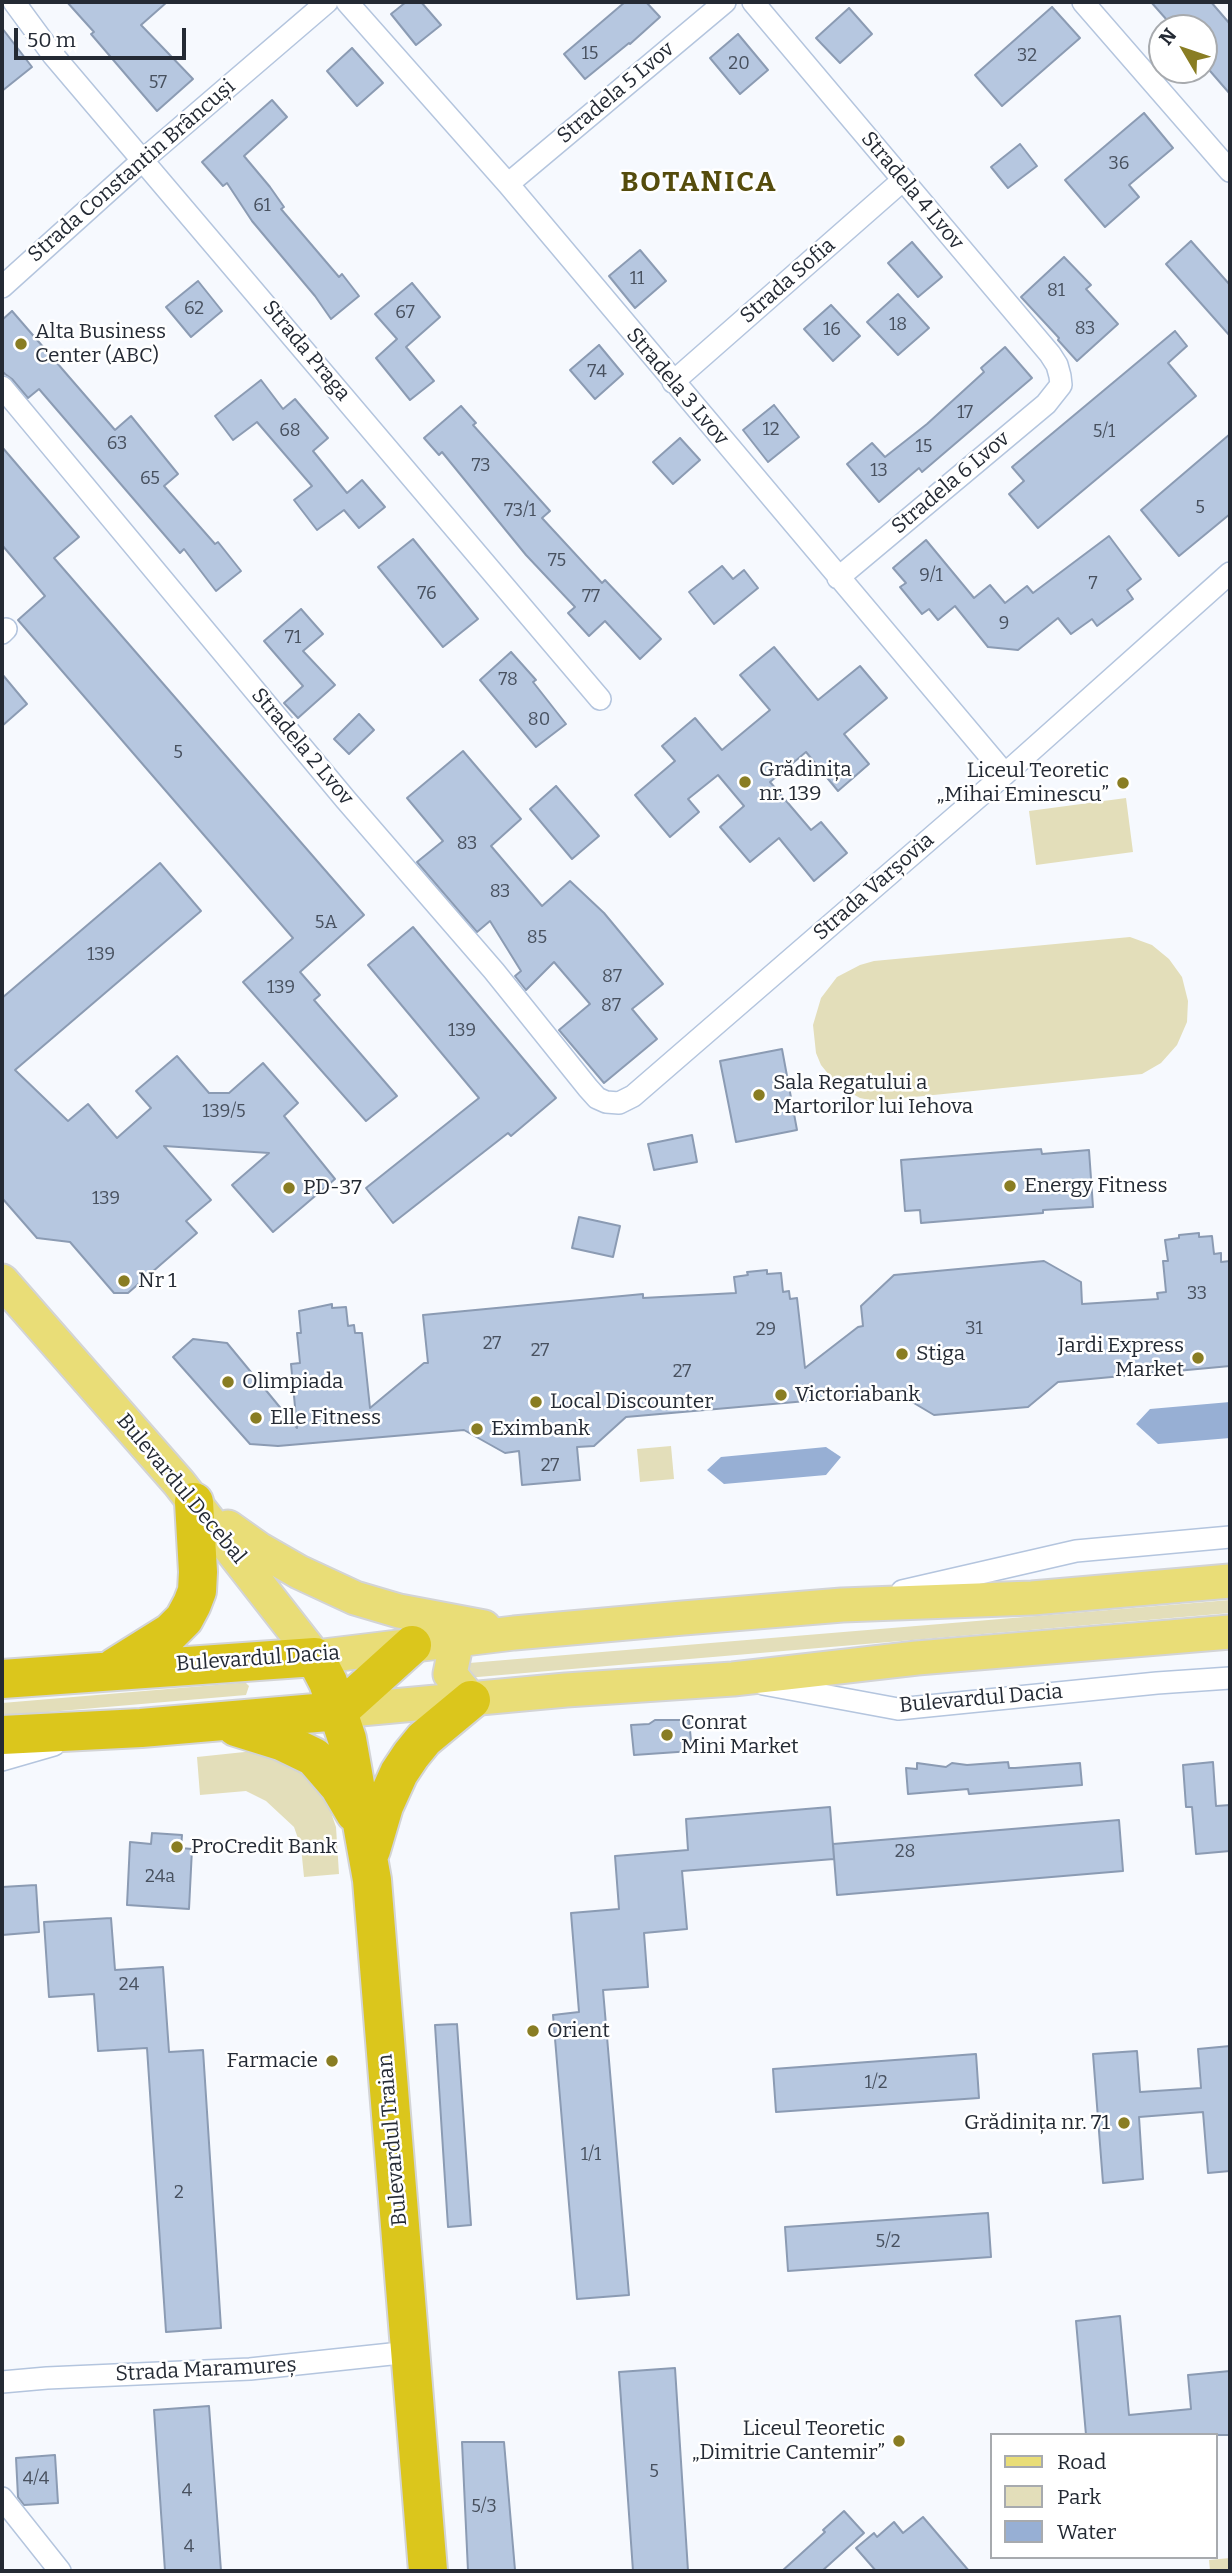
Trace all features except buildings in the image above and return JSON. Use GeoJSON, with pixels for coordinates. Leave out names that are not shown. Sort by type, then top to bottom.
{"type":"FeatureCollection","features":[{"type":"Feature","properties":{"kind":"highway"},"geometry":{"type":"LineString","coordinates":[[110,1670],[172,1632],[184,1619],[192,1604],[197,1591],[198,1572],[194,1502]]}},
{"type":"Feature","properties":{"kind":"highway"},"geometry":{"type":"LineString","coordinates":[[338,1712],[412,1645]]}},
{"type":"Feature","properties":{"kind":"highway","name":"Bulevardul Dacia"},"geometry":{"type":"LineString","coordinates":[[2,1679],[315,1657]]}},
{"type":"Feature","properties":{"kind":"highway","name":"Bulevardul Decebal"},"geometry":{"type":"LineString","coordinates":[[315,1657],[328,1682],[338,1712]]}},
{"type":"Feature","properties":{"kind":"highway"},"geometry":{"type":"LineString","coordinates":[[366,1843],[399,1773],[411,1755],[424,1739],[471,1700]]}},
{"type":"Feature","properties":{"kind":"highway","name":"Bulevardul Dacia"},"geometry":{"type":"LineString","coordinates":[[2,1735],[110,1730],[338,1712]]}},
{"type":"Feature","properties":{"kind":"highway","name":"Bulevardul Traian"},"geometry":{"type":"LineString","coordinates":[[338,1712],[347,1739],[366,1843],[428,2571]]}},
{"type":"Feature","properties":{"kind":"highway"},"geometry":{"type":"LineString","coordinates":[[217,1722],[281,1741],[314,1757],[339,1786],[366,1843]]}},
{"type":"Feature","properties":{"kind":"main road","name":"Bulevardul Decebal"},"geometry":{"type":"LineString","coordinates":[[2,1281],[194,1502],[315,1657]]}},
{"type":"Feature","properties":{"kind":"main road"},"geometry":{"type":"LineString","coordinates":[[194,1502],[259,1549],[336,1590],[399,1611],[514,1633]]}},
{"type":"Feature","properties":{"kind":"main road","name":"Bulevardul Dacia"},"geometry":{"type":"LineString","coordinates":[[315,1657],[514,1633],[842,1605],[1032,1598],[1230,1581]]}},
{"type":"Feature","properties":{"kind":"main road","name":"Bulevardul Dacia"},"geometry":{"type":"LineString","coordinates":[[338,1712],[566,1690],[733,1679],[917,1658],[1230,1632]]}},
{"type":"Feature","properties":{"kind":"main road"},"geometry":{"type":"LineString","coordinates":[[457,1640],[450,1674],[471,1700]]}},
{"type":"Feature","properties":{"kind":"street","name":"Strada Praga"},"geometry":{"type":"LineString","coordinates":[[14,2],[53,55],[600,699]]}},
{"type":"Feature","properties":{"kind":"street","name":"Strada Constantin Brâncuși"},"geometry":{"type":"LineString","coordinates":[[2,287],[144,159],[327,2]]}},
{"type":"Feature","properties":{"kind":"street","name":"Stradela 3 Lvov"},"geometry":{"type":"LineString","coordinates":[[347,2],[508,184],[1005,774]]}},
{"type":"Feature","properties":{"kind":"street","name":"Stradela 5 Lvov"},"geometry":{"type":"LineString","coordinates":[[508,184],[725,2]]}},
{"type":"Feature","properties":{"kind":"street","name":"Stradela 4 Lvov"},"geometry":{"type":"LineString","coordinates":[[753,2],[1050,355],[1057,365],[1061,385]]}},
{"type":"Feature","properties":{"kind":"street"},"geometry":{"type":"LineString","coordinates":[[1083,2],[1230,170]]}},
{"type":"Feature","properties":{"kind":"street","name":"Strada Sofia"},"geometry":{"type":"LineString","coordinates":[[673,382],[904,180]]}},
{"type":"Feature","properties":{"kind":"street","name":"Stradela 6 Lvov"},"geometry":{"type":"LineString","coordinates":[[838,578],[1046,404],[1061,385]]}},
{"type":"Feature","properties":{"kind":"street","name":"Stradela 2 Lvov"},"geometry":{"type":"LineString","coordinates":[[2,387],[346,800],[494,971],[588,1088],[597,1098],[606,1102]]}},
{"type":"Feature","properties":{"kind":"street","name":"Strada Varșovia"},"geometry":{"type":"LineString","coordinates":[[606,1102],[619,1103],[633,1096],[1005,774],[1230,573]]}},
{"type":"Feature","properties":{"kind":"street","name":"Bulevardul Dacia"},"geometry":{"type":"LineString","coordinates":[[842,1605],[1076,1551],[1230,1536]]}},
{"type":"Feature","properties":{"kind":"street","name":"Bulevardul Dacia"},"geometry":{"type":"LineString","coordinates":[[2,1666],[58,1674]]}},
{"type":"Feature","properties":{"kind":"street","name":"Bulevardul Dacia"},"geometry":{"type":"LineString","coordinates":[[733,1679],[898,1709],[1230,1678]]}},
{"type":"Feature","properties":{"kind":"street","name":"Bulevardul Dacia"},"geometry":{"type":"LineString","coordinates":[[2,1760],[110,1730]]}},
{"type":"Feature","properties":{"kind":"street","name":"Strada Maramureș"},"geometry":{"type":"LineString","coordinates":[[2,2382],[250,2369],[410,2352]]}},
{"type":"Feature","properties":{"kind":"street"},"geometry":{"type":"LineString","coordinates":[[2,2498],[60,2571]]}},
{"type":"Feature","properties":{"kind":"green space"},"geometry":{"type":"Polygon","coordinates":[[[1126,798],[1133,852],[1036,865],[1029,811],[1126,798]]]}},
{"type":"Feature","properties":{"kind":"green space"},"geometry":{"type":"Polygon","coordinates":[[[1130,937],[1152,945],[1169,959],[1182,977],[1188,1001],[1187,1022],[1177,1045],[1161,1063],[1142,1074],[874,1101],[860,1098],[838,1086],[821,1065],[816,1053],[813,1025],[821,998],[837,977],[860,965],[874,961],[1130,937]]]}},
{"type":"Feature","properties":{"kind":"green space"},"geometry":{"type":"Polygon","coordinates":[[[671,1446],[674,1479],[640,1482],[637,1449],[671,1446]]]}},
{"type":"Feature","properties":{"kind":"green space"},"geometry":{"type":"Polygon","coordinates":[[[1230,1600],[1230,1613],[466,1678],[465,1665],[469,1663],[1230,1600]]]}},
{"type":"Feature","properties":{"kind":"green space"},"geometry":{"type":"Polygon","coordinates":[[[239,1683],[249,1686],[246,1695],[2,1716],[2,1703],[239,1683]]]}},
{"type":"Feature","properties":{"kind":"green space"},"geometry":{"type":"Polygon","coordinates":[[[254,1751],[294,1767],[317,1785],[328,1804],[336,1827],[339,1874],[304,1877],[301,1847],[294,1827],[266,1801],[246,1791],[200,1795],[197,1757],[254,1751]]]}},
{"type":"Feature","properties":{"kind":"green space"},"geometry":{"type":"Polygon","coordinates":[[[1230,2558],[1230,2571],[1210,2571],[1209,2560],[1230,2558]]]}},
{"type":"Feature","properties":{"kind":"water"},"geometry":{"type":"Polygon","coordinates":[[[1230,1402],[1230,1438],[1158,1444],[1136,1424],[1150,1409],[1230,1402]]]}},
{"type":"Feature","properties":{"kind":"water"},"geometry":{"type":"Polygon","coordinates":[[[826,1447],[841,1457],[826,1475],[724,1484],[707,1470],[721,1457],[826,1447]]]}},
{"type":"Feature","properties":{"kind":"place","name":"Alta Business Center (ABC)"},"geometry":{"type":"Point","coordinates":[21,344]}},
{"type":"Feature","properties":{"kind":"place","name":"Grădinița nr. 139"},"geometry":{"type":"Point","coordinates":[745,782]}},
{"type":"Feature","properties":{"kind":"place","name":"Liceul Teoretic „Mihai Eminescu”"},"geometry":{"type":"Point","coordinates":[1123,783]}},
{"type":"Feature","properties":{"kind":"place","name":"Sala Regatului a Martorilor lui Iehova"},"geometry":{"type":"Point","coordinates":[759,1095]}},
{"type":"Feature","properties":{"kind":"place","name":"Energy Fitness"},"geometry":{"type":"Point","coordinates":[1010,1186]}},
{"type":"Feature","properties":{"kind":"place","name":"PD-37"},"geometry":{"type":"Point","coordinates":[289,1188]}},
{"type":"Feature","properties":{"kind":"place","name":"Nr 1"},"geometry":{"type":"Point","coordinates":[124,1281]}},
{"type":"Feature","properties":{"kind":"place","name":"Stiga"},"geometry":{"type":"Point","coordinates":[902,1354]}},
{"type":"Feature","properties":{"kind":"place","name":"Jardi Express Market"},"geometry":{"type":"Point","coordinates":[1198,1358]}},
{"type":"Feature","properties":{"kind":"place","name":"Olimpiada"},"geometry":{"type":"Point","coordinates":[228,1382]}},
{"type":"Feature","properties":{"kind":"place","name":"Victoriabank"},"geometry":{"type":"Point","coordinates":[781,1395]}},
{"type":"Feature","properties":{"kind":"place","name":"Local Discounter"},"geometry":{"type":"Point","coordinates":[536,1402]}},
{"type":"Feature","properties":{"kind":"place","name":"Elle Fitness"},"geometry":{"type":"Point","coordinates":[256,1418]}},
{"type":"Feature","properties":{"kind":"place","name":"Eximbank"},"geometry":{"type":"Point","coordinates":[477,1429]}},
{"type":"Feature","properties":{"kind":"place","name":"Conrat Mini Market"},"geometry":{"type":"Point","coordinates":[667,1735]}},
{"type":"Feature","properties":{"kind":"place","name":"ProCredit Bank"},"geometry":{"type":"Point","coordinates":[177,1847]}},
{"type":"Feature","properties":{"kind":"place","name":"Orient"},"geometry":{"type":"Point","coordinates":[533,2031]}},
{"type":"Feature","properties":{"kind":"place","name":"Farmacie"},"geometry":{"type":"Point","coordinates":[332,2061]}},
{"type":"Feature","properties":{"kind":"place","name":"Grădinița nr. 71"},"geometry":{"type":"Point","coordinates":[1124,2123]}},
{"type":"Feature","properties":{"kind":"place","name":"Liceul Teoretic „Dimitrie Cantemir”"},"geometry":{"type":"Point","coordinates":[899,2441]}},
{"type":"Feature","properties":{"kind":"district","name":"BOTANICA"},"geometry":{"type":"Point","coordinates":[699,183]}}]}
